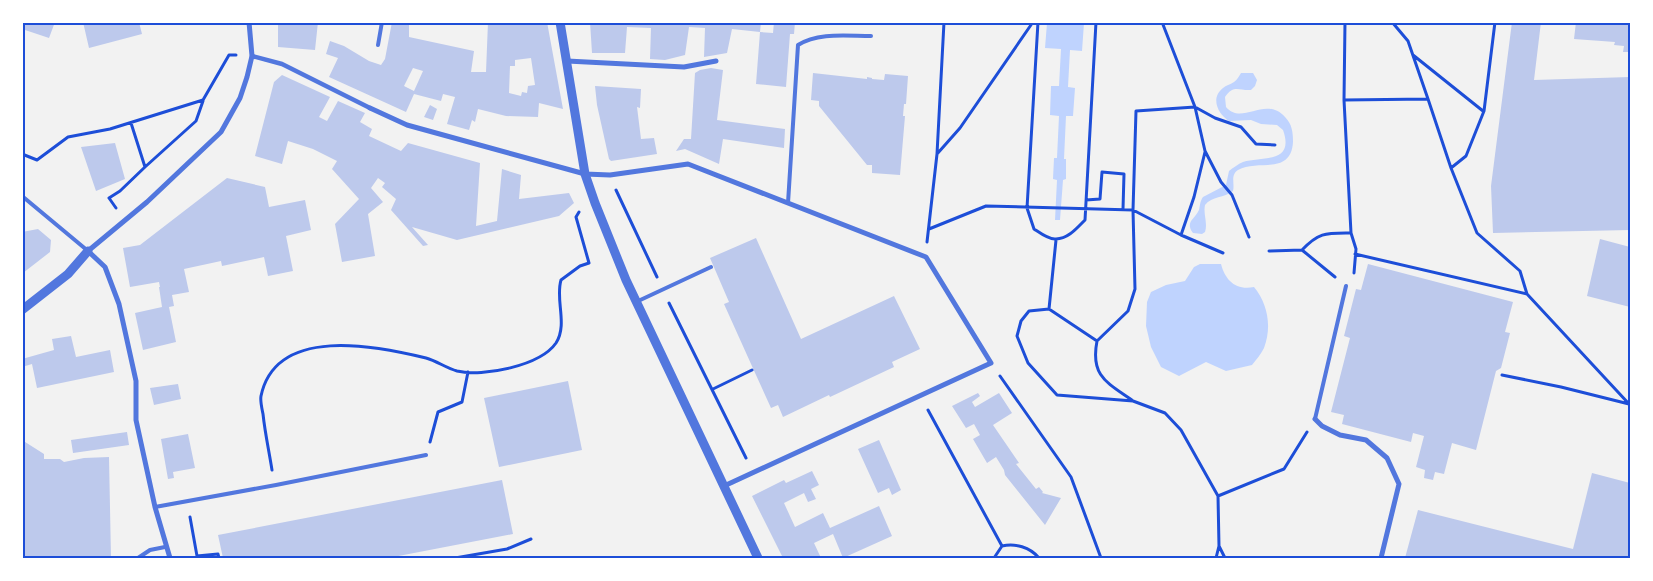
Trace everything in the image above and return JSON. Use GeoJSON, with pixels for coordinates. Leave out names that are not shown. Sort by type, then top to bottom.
{"type":"FeatureCollection","features":[{"type":"Feature","properties":{"kind":"street"},"geometry":{"type":"LineString","coordinates":[[22,310],[68,274],[88,251],[154,196],[221,132],[240,98],[247,77],[252,56],[249,22]]}},
{"type":"Feature","properties":{"kind":"street"},"geometry":{"type":"LineString","coordinates":[[560,22],[568,61],[585,174],[595,203],[636,302],[758,558]]}},
{"type":"Feature","properties":{"kind":"street"},"geometry":{"type":"LineString","coordinates":[[252,56],[282,64],[407,125],[585,174],[610,175],[688,164],[926,257],[991,363],[724,486]]}},
{"type":"Feature","properties":{"kind":"street"},"geometry":{"type":"LineString","coordinates":[[568,61],[684,67],[716,60]]}},
{"type":"Feature","properties":{"kind":"street"},"geometry":{"type":"LineString","coordinates":[[88,251],[105,267],[119,304],[136,381],[136,420],[155,507],[170,558]]}},
{"type":"Feature","properties":{"kind":"street"},"geometry":{"type":"LineString","coordinates":[[1315,419],[1322,426],[1340,435],[1366,440],[1387,458],[1399,484],[1381,558]]}},
{"type":"Feature","properties":{"kind":"lane"},"geometry":{"type":"LineString","coordinates":[[378,45],[382,22]]}},
{"type":"Feature","properties":{"kind":"lane"},"geometry":{"type":"LineString","coordinates":[[788,203],[798,46],[806,40],[816,37],[871,36]]}},
{"type":"Feature","properties":{"kind":"lane"},"geometry":{"type":"LineString","coordinates":[[22,196],[88,251]]}},
{"type":"Feature","properties":{"kind":"lane"},"geometry":{"type":"LineString","coordinates":[[636,302],[662,288],[711,267]]}},
{"type":"Feature","properties":{"kind":"lane"},"geometry":{"type":"LineString","coordinates":[[1315,419],[1346,286]]}},
{"type":"Feature","properties":{"kind":"lane"},"geometry":{"type":"LineString","coordinates":[[155,507],[276,486],[426,455]]}},
{"type":"Feature","properties":{"kind":"lane"},"geometry":{"type":"LineString","coordinates":[[138,558],[150,550],[165,546]]}},
{"type":"Feature","properties":{"kind":"path"},"geometry":{"type":"LineString","coordinates":[[926,257],[938,154],[944,22]]}},
{"type":"Feature","properties":{"kind":"path"},"geometry":{"type":"LineString","coordinates":[[938,154],[960,128],[1033,22]]}},
{"type":"Feature","properties":{"kind":"path"},"geometry":{"type":"LineString","coordinates":[[1038,22],[1028,208],[1034,229],[1056,240]]}},
{"type":"Feature","properties":{"kind":"path"},"geometry":{"type":"LineString","coordinates":[[1056,240],[1074,232],[1085,220],[1096,22]]}},
{"type":"Feature","properties":{"kind":"path"},"geometry":{"type":"LineString","coordinates":[[1162,22],[1195,106],[1205,151],[1221,182],[1232,195],[1249,237]]}},
{"type":"Feature","properties":{"kind":"path"},"geometry":{"type":"LineString","coordinates":[[1269,251],[1302,250],[1346,286],[1354,274],[1356,249],[1350,233],[1344,100],[1345,22]]}},
{"type":"Feature","properties":{"kind":"path"},"geometry":{"type":"LineString","coordinates":[[1392,22],[1408,41],[1450,168],[1477,232],[1520,271],[1527,294],[1630,405]]}},
{"type":"Feature","properties":{"kind":"path"},"geometry":{"type":"LineString","coordinates":[[1450,168],[1466,156],[1484,111],[1495,22]]}},
{"type":"Feature","properties":{"kind":"path"},"geometry":{"type":"LineString","coordinates":[[125,220],[109,198],[120,191],[196,121],[203,100],[229,55],[252,56]]}},
{"type":"Feature","properties":{"kind":"path"},"geometry":{"type":"LineString","coordinates":[[1413,55],[1484,111]]}},
{"type":"Feature","properties":{"kind":"path"},"geometry":{"type":"LineString","coordinates":[[1344,100],[1428,99]]}},
{"type":"Feature","properties":{"kind":"path"},"geometry":{"type":"LineString","coordinates":[[22,154],[37,160],[68,137],[110,129],[203,100]]}},
{"type":"Feature","properties":{"kind":"path"},"geometry":{"type":"LineString","coordinates":[[1216,558],[1219,546],[1218,496],[1181,430],[1165,413],[1133,401],[1102,378],[1094,356],[1097,342],[1128,311],[1135,289],[1133,210],[1136,110],[1195,106],[1215,118],[1242,127],[1256,144],[1276,145]]}},
{"type":"Feature","properties":{"kind":"path"},"geometry":{"type":"LineString","coordinates":[[131,123],[145,167]]}},
{"type":"Feature","properties":{"kind":"path"},"geometry":{"type":"LineString","coordinates":[[1180,235],[1194,197],[1205,151]]}},
{"type":"Feature","properties":{"kind":"path"},"geometry":{"type":"LineString","coordinates":[[1086,200],[1100,199],[1102,172],[1124,174],[1123,209]]}},
{"type":"Feature","properties":{"kind":"path"},"geometry":{"type":"LineString","coordinates":[[610,175],[662,288],[753,473]]}},
{"type":"Feature","properties":{"kind":"path"},"geometry":{"type":"LineString","coordinates":[[276,486],[266,437],[261,396],[275,366],[294,354],[334,345],[368,346],[427,359],[456,370],[468,372],[511,368],[530,361],[543,354],[555,343],[560,333],[558,289],[561,280],[580,266],[589,263],[576,218],[584,206],[595,203]]}},
{"type":"Feature","properties":{"kind":"path"},"geometry":{"type":"LineString","coordinates":[[929,229],[986,206],[1123,209],[1133,210],[1180,235],[1223,253]]}},
{"type":"Feature","properties":{"kind":"path"},"geometry":{"type":"LineString","coordinates":[[1302,250],[1313,238],[1329,233],[1350,233]]}},
{"type":"Feature","properties":{"kind":"path"},"geometry":{"type":"LineString","coordinates":[[1049,309],[1056,240]]}},
{"type":"Feature","properties":{"kind":"path"},"geometry":{"type":"LineString","coordinates":[[1355,254],[1527,294]]}},
{"type":"Feature","properties":{"kind":"path"},"geometry":{"type":"LineString","coordinates":[[1097,342],[1049,309],[1029,311],[1020,321],[1017,336],[1028,363],[1057,395],[1133,401]]}},
{"type":"Feature","properties":{"kind":"path"},"geometry":{"type":"LineString","coordinates":[[991,363],[1071,477],[1101,558]]}},
{"type":"Feature","properties":{"kind":"path"},"geometry":{"type":"LineString","coordinates":[[712,389],[752,370]]}},
{"type":"Feature","properties":{"kind":"path"},"geometry":{"type":"LineString","coordinates":[[426,455],[438,412],[462,402],[468,372]]}},
{"type":"Feature","properties":{"kind":"path"},"geometry":{"type":"LineString","coordinates":[[1502,374],[1630,405]]}},
{"type":"Feature","properties":{"kind":"path"},"geometry":{"type":"LineString","coordinates":[[922,395],[931,416],[1002,546]]}},
{"type":"Feature","properties":{"kind":"path"},"geometry":{"type":"LineString","coordinates":[[1218,496],[1284,469],[1315,419]]}},
{"type":"Feature","properties":{"kind":"path"},"geometry":{"type":"LineString","coordinates":[[187,502],[197,556],[218,554],[219,558]]}},
{"type":"Feature","properties":{"kind":"path"},"geometry":{"type":"LineString","coordinates":[[455,558],[507,549],[532,539]]}},
{"type":"Feature","properties":{"kind":"path"},"geometry":{"type":"LineString","coordinates":[[994,558],[1002,546],[1013,544],[1034,553],[1039,558]]}},
{"type":"Feature","properties":{"kind":"path"},"geometry":{"type":"LineString","coordinates":[[1219,546],[1225,558]]}},
{"type":"Feature","properties":{"kind":"water"},"geometry":{"type":"Polygon","coordinates":[[[1047,23],[1084,23],[1082,51],[1070,50],[1068,87],[1075,88],[1073,116],[1066,116],[1064,159],[1066,159],[1066,179],[1063,180],[1060,220],[1055,220],[1057,180],[1053,179],[1054,158],[1057,158],[1059,116],[1050,115],[1051,86],[1059,86],[1061,49],[1045,48],[1047,23]]]}},
{"type":"Feature","properties":{"kind":"water"},"geometry":{"type":"Polygon","coordinates":[[[1241,73],[1253,73],[1257,80],[1255,86],[1251,90],[1234,89],[1228,93],[1225,97],[1226,107],[1232,112],[1239,113],[1262,109],[1277,111],[1285,117],[1292,128],[1293,142],[1291,153],[1280,163],[1246,167],[1238,170],[1233,177],[1233,191],[1211,200],[1205,205],[1205,232],[1202,234],[1193,233],[1190,224],[1199,210],[1203,197],[1226,185],[1229,171],[1243,162],[1275,156],[1281,153],[1284,148],[1286,141],[1283,130],[1277,125],[1261,124],[1251,120],[1229,121],[1219,110],[1216,101],[1219,92],[1224,87],[1233,83],[1241,73]]]}},
{"type":"Feature","properties":{"kind":"water"},"geometry":{"type":"Polygon","coordinates":[[[1200,264],[1221,264],[1225,275],[1232,283],[1242,287],[1254,287],[1263,301],[1267,316],[1268,332],[1264,348],[1252,365],[1226,371],[1206,362],[1179,376],[1161,367],[1151,347],[1146,326],[1147,302],[1151,292],[1166,285],[1185,281],[1194,267],[1200,264]]]}},
{"type":"Feature","properties":{"kind":"building"},"geometry":{"type":"Polygon","coordinates":[[[22,22],[55,22],[49,38],[22,29],[22,22]]]}},
{"type":"Feature","properties":{"kind":"building"},"geometry":{"type":"Polygon","coordinates":[[[83,22],[139,22],[142,34],[89,48],[83,22]]]}},
{"type":"Feature","properties":{"kind":"building"},"geometry":{"type":"Polygon","coordinates":[[[278,22],[318,22],[315,50],[278,47],[278,22]]]}},
{"type":"Feature","properties":{"kind":"building"},"geometry":{"type":"Polygon","coordinates":[[[392,22],[409,22],[409,37],[474,51],[471,72],[486,72],[488,22],[547,22],[563,109],[539,103],[538,117],[506,116],[478,109],[475,122],[472,120],[469,130],[447,124],[455,97],[443,94],[441,101],[414,94],[406,112],[329,77],[338,58],[326,54],[330,41],[381,65],[385,59],[392,22]],[[531,58],[515,60],[515,66],[510,66],[509,93],[521,96],[522,92],[527,93],[528,86],[535,85],[531,58]],[[413,68],[404,86],[414,91],[423,71],[413,68]]]}},
{"type":"Feature","properties":{"kind":"building"},"geometry":{"type":"Polygon","coordinates":[[[590,22],[761,22],[760,32],[732,29],[727,53],[704,57],[705,28],[689,27],[685,55],[665,60],[650,59],[651,28],[627,27],[625,53],[592,53],[590,22]]]}},
{"type":"Feature","properties":{"kind":"building"},"geometry":{"type":"Polygon","coordinates":[[[774,22],[795,22],[794,34],[790,34],[786,87],[756,84],[760,32],[773,33],[774,22]]]}},
{"type":"Feature","properties":{"kind":"building"},"geometry":{"type":"Polygon","coordinates":[[[1512,22],[1541,22],[1534,80],[1630,77],[1630,230],[1493,233],[1491,186],[1512,22]]]}},
{"type":"Feature","properties":{"kind":"building"},"geometry":{"type":"Polygon","coordinates":[[[1576,22],[1630,22],[1630,52],[1623,52],[1624,46],[1614,45],[1615,42],[1574,39],[1576,22]]]}},
{"type":"Feature","properties":{"kind":"building"},"geometry":{"type":"Polygon","coordinates":[[[711,68],[723,70],[717,120],[785,129],[784,148],[723,139],[719,164],[685,149],[676,151],[684,139],[691,139],[695,73],[711,68]]]}},
{"type":"Feature","properties":{"kind":"building"},"geometry":{"type":"Polygon","coordinates":[[[813,73],[884,80],[885,74],[908,76],[903,116],[905,116],[900,175],[872,173],[872,165],[867,165],[819,106],[819,101],[811,100],[813,73]]]}},
{"type":"Feature","properties":{"kind":"building"},"geometry":{"type":"Polygon","coordinates":[[[282,75],[330,97],[319,117],[327,121],[338,101],[365,113],[360,122],[372,129],[369,136],[401,151],[408,143],[480,163],[476,226],[497,221],[502,169],[521,175],[519,199],[569,193],[574,203],[559,216],[457,240],[412,227],[428,245],[423,246],[391,210],[396,199],[382,187],[385,183],[378,178],[371,188],[383,202],[368,214],[375,256],[342,262],[335,224],[359,199],[332,169],[337,161],[313,149],[288,141],[282,164],[255,156],[274,82],[282,75]]]}},
{"type":"Feature","properties":{"kind":"building"},"geometry":{"type":"Polygon","coordinates":[[[595,86],[641,89],[640,108],[637,107],[641,139],[654,138],[657,154],[611,161],[609,159],[597,105],[595,86]]]}},
{"type":"Feature","properties":{"kind":"building"},"geometry":{"type":"Polygon","coordinates":[[[430,105],[437,109],[433,120],[424,117],[430,105]]]}},
{"type":"Feature","properties":{"kind":"building"},"geometry":{"type":"Polygon","coordinates":[[[115,143],[125,179],[96,191],[81,147],[115,143]]]}},
{"type":"Feature","properties":{"kind":"building"},"geometry":{"type":"Polygon","coordinates":[[[227,178],[265,187],[269,207],[305,200],[311,230],[286,236],[293,271],[268,276],[264,257],[222,266],[221,261],[184,269],[189,292],[172,295],[174,306],[169,307],[176,342],[143,350],[135,313],[162,307],[160,287],[159,282],[130,287],[123,248],[140,245],[227,178]]]}},
{"type":"Feature","properties":{"kind":"building"},"geometry":{"type":"Polygon","coordinates":[[[38,229],[51,240],[50,252],[23,273],[22,232],[38,229]]]}},
{"type":"Feature","properties":{"kind":"building"},"geometry":{"type":"Polygon","coordinates":[[[756,238],[801,339],[894,296],[920,349],[892,362],[894,367],[783,417],[778,405],[771,408],[724,304],[729,302],[710,258],[756,238]]]}},
{"type":"Feature","properties":{"kind":"building"},"geometry":{"type":"Polygon","coordinates":[[[1600,239],[1630,247],[1630,307],[1587,296],[1600,239]]]}},
{"type":"Feature","properties":{"kind":"building"},"geometry":{"type":"Polygon","coordinates":[[[1368,264],[1513,302],[1505,332],[1510,333],[1501,368],[1496,371],[1476,450],[1452,443],[1444,474],[1435,472],[1433,480],[1424,478],[1425,470],[1416,467],[1424,436],[1413,433],[1411,442],[1342,424],[1344,415],[1331,412],[1350,338],[1344,336],[1356,289],[1361,290],[1368,264]]]}},
{"type":"Feature","properties":{"kind":"building"},"geometry":{"type":"Polygon","coordinates":[[[71,336],[76,357],[110,350],[114,372],[37,388],[32,364],[22,367],[22,359],[54,350],[52,339],[71,336]]]}},
{"type":"Feature","properties":{"kind":"building"},"geometry":{"type":"Polygon","coordinates":[[[568,381],[582,450],[499,467],[484,398],[568,381]]]}},
{"type":"Feature","properties":{"kind":"building"},"geometry":{"type":"Polygon","coordinates":[[[178,384],[181,399],[154,405],[150,388],[178,384]]]}},
{"type":"Feature","properties":{"kind":"building"},"geometry":{"type":"Polygon","coordinates":[[[978,393],[980,396],[972,402],[975,407],[999,393],[1012,413],[993,425],[1019,463],[1016,464],[1036,489],[1039,487],[1042,493],[1061,498],[1045,525],[1005,475],[996,457],[987,463],[973,439],[980,435],[974,424],[966,428],[952,406],[978,393]]]}},
{"type":"Feature","properties":{"kind":"building"},"geometry":{"type":"Polygon","coordinates":[[[127,432],[129,445],[73,453],[71,440],[127,432]]]}},
{"type":"Feature","properties":{"kind":"building"},"geometry":{"type":"Polygon","coordinates":[[[188,434],[195,468],[173,472],[174,478],[168,479],[161,439],[188,434]]]}},
{"type":"Feature","properties":{"kind":"building"},"geometry":{"type":"Polygon","coordinates":[[[22,440],[44,454],[44,459],[60,459],[64,462],[84,458],[109,457],[111,558],[22,558],[22,440]]]}},
{"type":"Feature","properties":{"kind":"building"},"geometry":{"type":"Polygon","coordinates":[[[879,440],[901,490],[892,495],[889,488],[878,493],[858,449],[879,440]]]}},
{"type":"Feature","properties":{"kind":"building"},"geometry":{"type":"Polygon","coordinates":[[[812,471],[819,485],[811,489],[816,499],[808,502],[804,493],[784,503],[795,527],[823,513],[830,528],[879,506],[892,536],[843,558],[833,534],[814,543],[821,558],[783,558],[752,496],[784,480],[786,483],[812,471]]]}},
{"type":"Feature","properties":{"kind":"building"},"geometry":{"type":"Polygon","coordinates":[[[1592,473],[1630,483],[1630,558],[1405,558],[1418,510],[1573,549],[1592,473]]]}},
{"type":"Feature","properties":{"kind":"building"},"geometry":{"type":"Polygon","coordinates":[[[502,480],[513,534],[388,558],[223,558],[218,535],[502,480]]]}}]}
